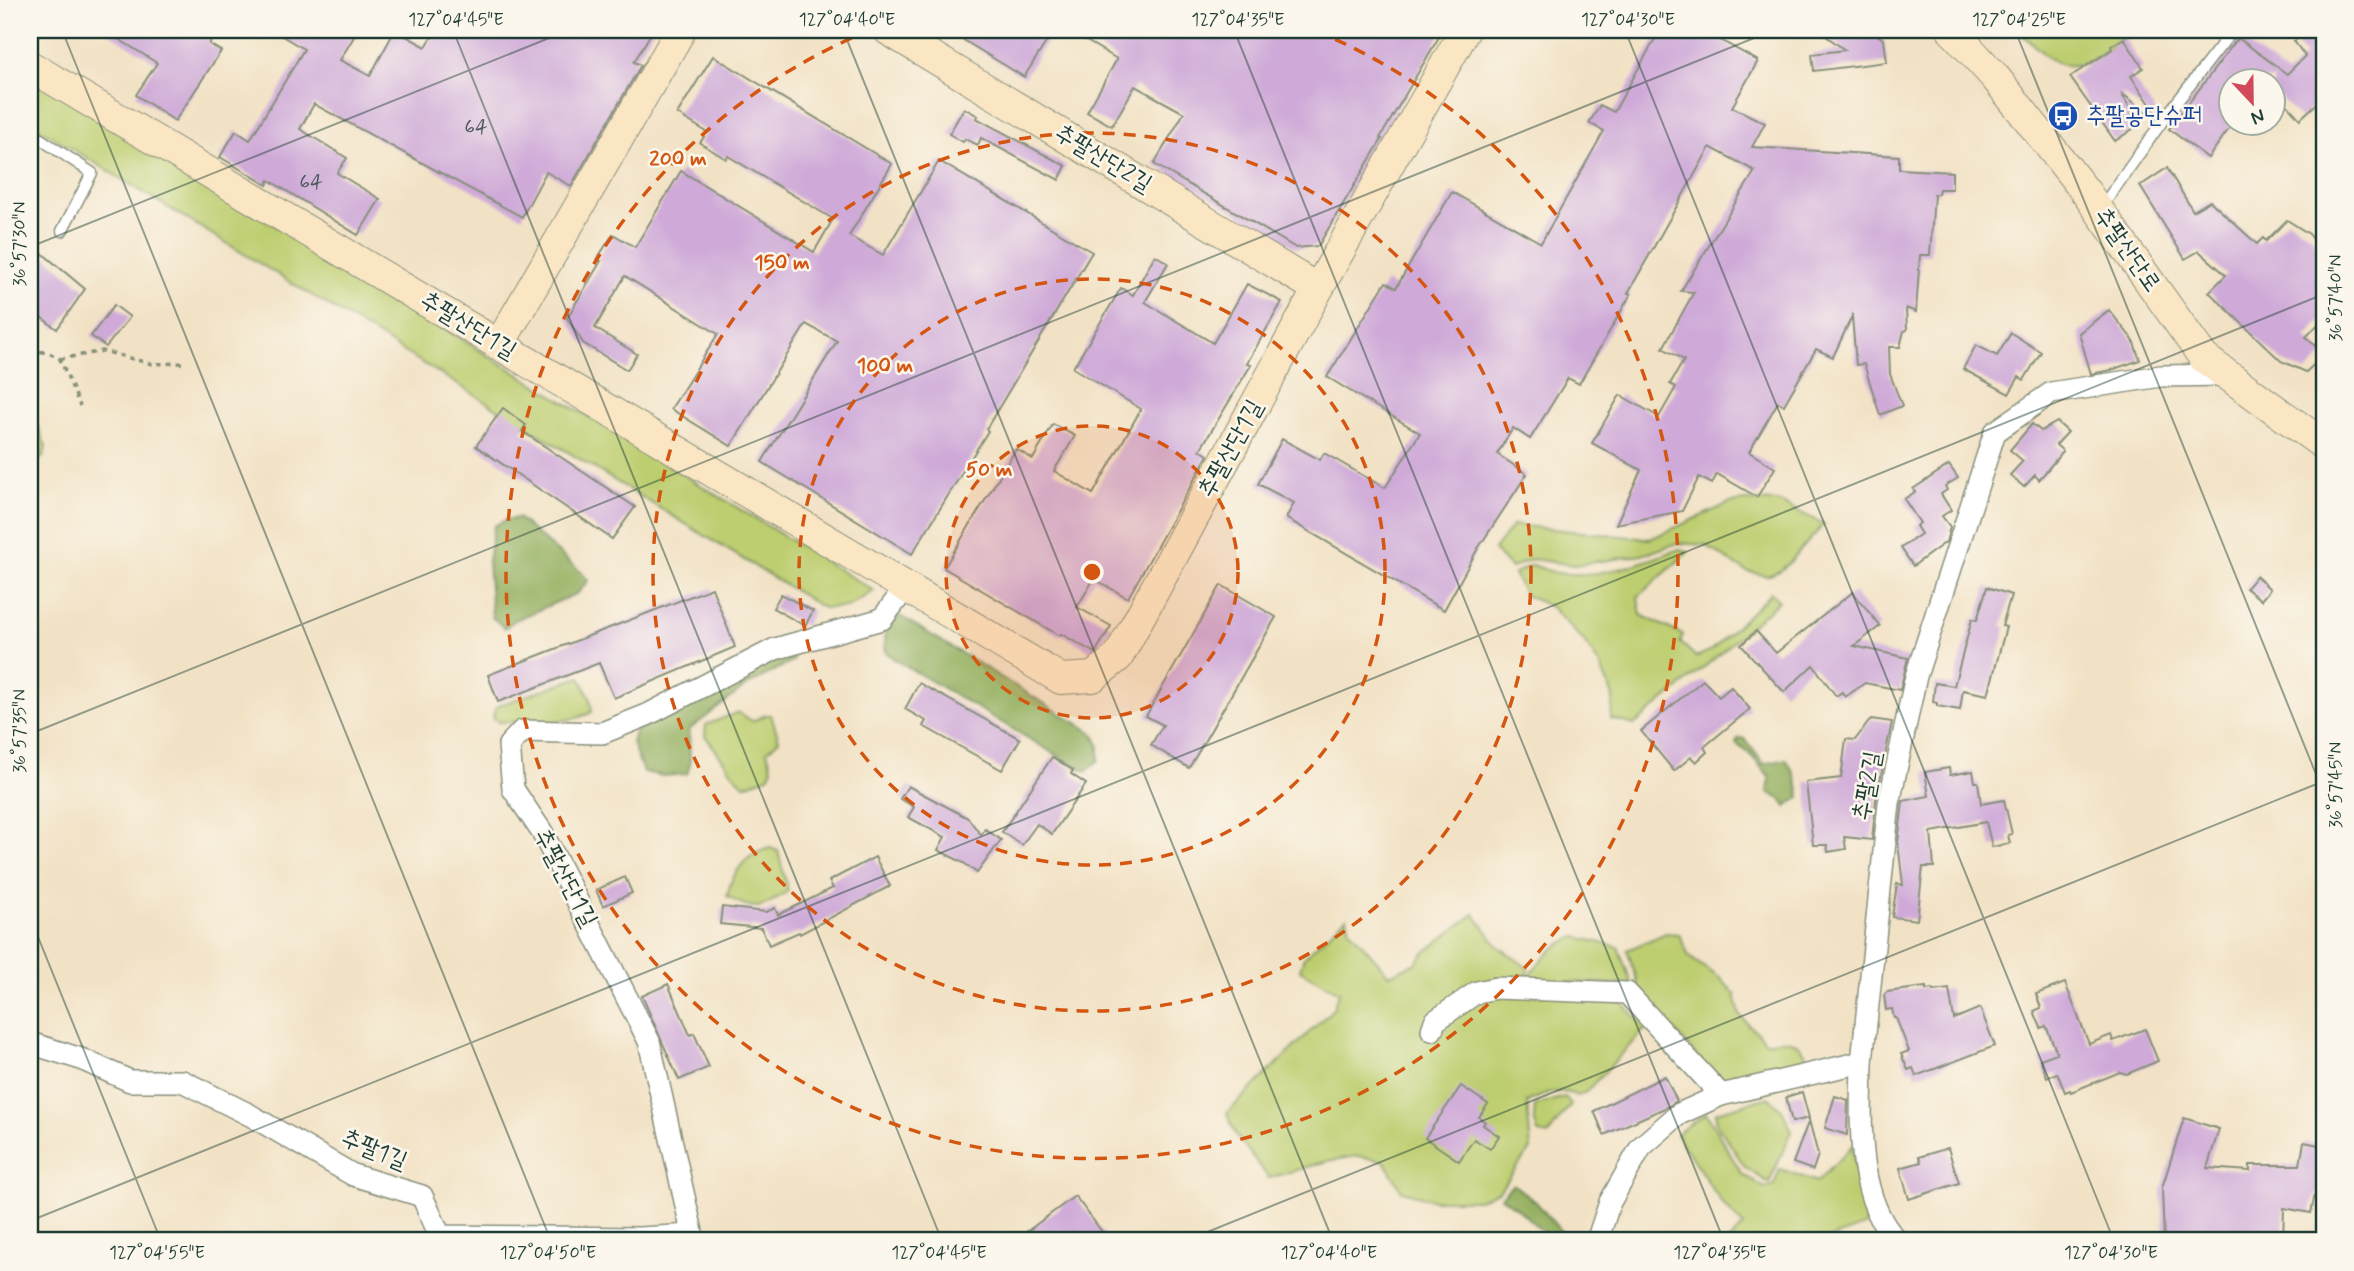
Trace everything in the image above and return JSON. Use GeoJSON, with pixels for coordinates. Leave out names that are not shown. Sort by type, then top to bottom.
{"type":"FeatureCollection","features":[{"type":"Feature","properties":{"kind":"street"},"geometry":{"type":"LineString","coordinates":[[499,345],[681,30]]}},
{"type":"Feature","properties":{"kind":"street","name":"추팔산단2길"},"geometry":{"type":"LineString","coordinates":[[888,30],[1318,289]]}},
{"type":"Feature","properties":{"kind":"street","name":"추팔산단1길"},"geometry":{"type":"LineString","coordinates":[[30,66],[1062,679],[1093,677],[1118,657],[1318,289],[1465,30]]}},
{"type":"Feature","properties":{"kind":"street","name":"추팔산단로"},"geometry":{"type":"LineString","coordinates":[[1952,30],[1994,77],[2099,210],[2204,358],[2324,445]]}},
{"type":"Feature","properties":{"kind":"street","name":"추팔2길"},"geometry":{"type":"LineString","coordinates":[[1897,1241],[1886,1229],[1868,1185],[1861,1137],[1862,1062],[1889,803],[1913,689],[1995,432],[2051,393],[2161,376],[2228,375]]}},
{"type":"Feature","properties":{"kind":"street","name":"추팔산단1길"},"geometry":{"type":"LineString","coordinates":[[693,1238],[649,1041],[542,832],[513,789],[509,745],[522,731],[602,733],[647,715],[775,649],[882,619],[907,586]]}},
{"type":"Feature","properties":{"kind":"street"},"geometry":{"type":"LineString","coordinates":[[1432,1030],[1435,1021],[1477,992],[1496,988],[1627,993],[1721,1095]]}},
{"type":"Feature","properties":{"kind":"street","name":"추팔1길"},"geometry":{"type":"LineString","coordinates":[[30,1043],[81,1059],[130,1081],[182,1081],[250,1115],[353,1174],[422,1196],[440,1236],[693,1238]]}},
{"type":"Feature","properties":{"kind":"street"},"geometry":{"type":"LineString","coordinates":[[1597,1241],[1610,1202],[1641,1147],[1679,1114],[1721,1095],[1862,1062]]}},
{"type":"Feature","properties":{"kind":"lane"},"geometry":{"type":"LineString","coordinates":[[2099,210],[2166,116],[2233,30]]}},
{"type":"Feature","properties":{"kind":"lane"},"geometry":{"type":"LineString","coordinates":[[30,132],[92,173],[62,232]]}},
{"type":"Feature","properties":{"kind":"path"},"geometry":{"type":"LineString","coordinates":[[30,350],[49,353],[60,359],[80,406]]}},
{"type":"Feature","properties":{"kind":"path"},"geometry":{"type":"LineString","coordinates":[[60,359],[103,351],[152,364],[182,363]]}},
{"type":"Feature","properties":{"kind":"green space"},"geometry":{"type":"Polygon","coordinates":[[[2017,30],[2133,30],[2090,61],[2070,65],[2050,59],[2017,30]]]}},
{"type":"Feature","properties":{"kind":"green space"},"geometry":{"type":"Polygon","coordinates":[[[30,76],[874,591],[847,607],[823,608],[30,123],[30,76]]]}},
{"type":"Feature","properties":{"kind":"green space"},"geometry":{"type":"Polygon","coordinates":[[[30,420],[37,424],[46,447],[43,457],[30,468],[30,420]]]}},
{"type":"Feature","properties":{"kind":"green space"},"geometry":{"type":"Polygon","coordinates":[[[30,500],[39,508],[38,537],[30,543],[30,500]]]}},
{"type":"Feature","properties":{"kind":"green space"},"geometry":{"type":"Polygon","coordinates":[[[1778,502],[1824,524],[1789,563],[1780,571],[1767,576],[1746,571],[1705,545],[1678,543],[1642,555],[1574,565],[1532,559],[1511,568],[1494,550],[1513,525],[1650,539],[1730,503],[1778,502]]]}},
{"type":"Feature","properties":{"kind":"green space"},"geometry":{"type":"Polygon","coordinates":[[[518,518],[588,581],[578,593],[515,620],[505,628],[492,617],[488,561],[494,526],[518,518]]]}},
{"type":"Feature","properties":{"kind":"green space"},"geometry":{"type":"Polygon","coordinates":[[[1680,549],[1688,552],[1638,597],[1641,615],[1683,635],[1680,642],[1696,657],[1712,650],[1771,593],[1779,601],[1634,725],[1611,719],[1613,696],[1601,667],[1584,641],[1551,607],[1525,595],[1514,574],[1531,565],[1557,573],[1604,572],[1680,549]]]}},
{"type":"Feature","properties":{"kind":"green space"},"geometry":{"type":"Polygon","coordinates":[[[900,616],[1093,733],[1099,745],[1099,760],[1087,771],[1077,767],[894,659],[886,652],[885,636],[891,624],[900,616]]]}},
{"type":"Feature","properties":{"kind":"green space"},"geometry":{"type":"Polygon","coordinates":[[[793,653],[794,660],[746,686],[689,730],[690,765],[687,774],[663,776],[643,772],[632,743],[636,729],[753,668],[793,653]]]}},
{"type":"Feature","properties":{"kind":"green space"},"geometry":{"type":"Polygon","coordinates":[[[580,677],[590,698],[592,712],[570,719],[546,722],[498,722],[493,717],[499,705],[580,677]]]}},
{"type":"Feature","properties":{"kind":"green space"},"geometry":{"type":"Polygon","coordinates":[[[738,712],[752,721],[771,715],[779,740],[767,751],[772,768],[768,777],[744,785],[705,736],[706,725],[738,712]]]}},
{"type":"Feature","properties":{"kind":"green space"},"geometry":{"type":"Polygon","coordinates":[[[1744,738],[1764,764],[1786,759],[1795,777],[1800,797],[1786,807],[1782,800],[1768,792],[1770,777],[1749,753],[1736,744],[1738,739],[1744,738]]]}},
{"type":"Feature","properties":{"kind":"green space"},"geometry":{"type":"Polygon","coordinates":[[[770,848],[778,851],[788,891],[759,907],[745,905],[727,896],[741,865],[754,854],[770,848]]]}},
{"type":"Feature","properties":{"kind":"green space"},"geometry":{"type":"Polygon","coordinates":[[[1474,914],[1498,946],[1529,969],[1524,983],[1621,1002],[1646,1028],[1586,1092],[1577,1096],[1564,1092],[1552,1093],[1527,1102],[1531,1149],[1499,1191],[1478,1200],[1434,1200],[1402,1191],[1384,1161],[1358,1156],[1327,1161],[1269,1178],[1236,1135],[1227,1113],[1333,1009],[1339,992],[1300,970],[1304,957],[1347,917],[1350,930],[1389,975],[1416,963],[1425,952],[1474,914]]]}},
{"type":"Feature","properties":{"kind":"green space"},"geometry":{"type":"Polygon","coordinates":[[[1666,933],[1679,934],[1689,957],[1721,979],[1735,994],[1740,1016],[1766,1042],[1782,1039],[1792,1041],[1811,1060],[1731,1080],[1713,1075],[1638,989],[1627,950],[1666,933]]]}},
{"type":"Feature","properties":{"kind":"green space"},"geometry":{"type":"Polygon","coordinates":[[[1577,937],[1618,947],[1632,985],[1528,980],[1548,953],[1569,939],[1577,937]]]}},
{"type":"Feature","properties":{"kind":"green space"},"geometry":{"type":"Polygon","coordinates":[[[1565,1097],[1571,1104],[1548,1135],[1538,1133],[1534,1119],[1535,1105],[1565,1097]]]}},
{"type":"Feature","properties":{"kind":"green space"},"geometry":{"type":"Polygon","coordinates":[[[1769,1097],[1783,1111],[1792,1131],[1769,1183],[1746,1168],[1716,1123],[1716,1112],[1769,1097]]]}},
{"type":"Feature","properties":{"kind":"green space"},"geometry":{"type":"Polygon","coordinates":[[[1706,1113],[1742,1174],[1765,1188],[1774,1185],[1780,1169],[1817,1182],[1852,1146],[1867,1225],[1822,1241],[1728,1241],[1744,1226],[1722,1203],[1676,1134],[1706,1113]]]}},
{"type":"Feature","properties":{"kind":"green space"},"geometry":{"type":"Polygon","coordinates":[[[1513,1184],[1536,1202],[1569,1241],[1553,1241],[1501,1197],[1513,1184]]]}},
{"type":"Feature","properties":{"kind":"building"},"geometry":{"type":"Polygon","coordinates":[[[104,30],[218,30],[209,44],[221,51],[175,121],[136,95],[157,63],[104,30]]]}},
{"type":"Feature","properties":{"kind":"building"},"geometry":{"type":"Polygon","coordinates":[[[272,30],[358,30],[340,60],[370,76],[395,30],[426,47],[436,30],[653,30],[634,62],[641,65],[571,186],[546,172],[522,217],[314,104],[300,129],[347,158],[337,173],[380,199],[358,235],[269,180],[267,185],[220,157],[236,131],[250,140],[304,49],[272,30]]]}},
{"type":"Feature","properties":{"kind":"building"},"geometry":{"type":"Polygon","coordinates":[[[947,30],[1054,30],[1024,77],[947,30]]]}},
{"type":"Feature","properties":{"kind":"building"},"geometry":{"type":"Polygon","coordinates":[[[1068,30],[1443,30],[1318,246],[1296,248],[1154,164],[1184,113],[1135,86],[1112,126],[1087,112],[1117,59],[1068,30]]]}},
{"type":"Feature","properties":{"kind":"building"},"geometry":{"type":"Polygon","coordinates":[[[1660,30],[1702,30],[1758,61],[1732,107],[1765,123],[1752,147],[1899,156],[1899,169],[1952,172],[1952,189],[1939,189],[1938,194],[1934,194],[1930,255],[1920,255],[1916,312],[1906,308],[1907,330],[1904,331],[1900,347],[1889,347],[1890,374],[1902,406],[1880,415],[1864,364],[1856,365],[1852,316],[1833,357],[1816,349],[1784,405],[1778,402],[1749,452],[1775,468],[1757,497],[1717,474],[1712,484],[1699,477],[1682,511],[1616,524],[1641,470],[1592,443],[1620,395],[1659,417],[1676,387],[1670,384],[1684,360],[1663,348],[1694,292],[1681,291],[1755,171],[1710,147],[1579,384],[1568,378],[1530,439],[1513,428],[1497,454],[1527,474],[1477,550],[1444,610],[1286,518],[1294,503],[1258,484],[1282,439],[1320,460],[1324,453],[1385,488],[1420,433],[1327,377],[1386,282],[1396,288],[1452,192],[1541,243],[1604,131],[1589,123],[1600,105],[1614,112],[1660,30]]]}},
{"type":"Feature","properties":{"kind":"building"},"geometry":{"type":"Polygon","coordinates":[[[1818,30],[1871,30],[1884,40],[1887,62],[1814,71],[1812,54],[1845,50],[1818,30]]]}},
{"type":"Feature","properties":{"kind":"building"},"geometry":{"type":"Polygon","coordinates":[[[2311,30],[2324,30],[2324,97],[2300,119],[2288,106],[2288,73],[2305,56],[2294,41],[2311,30]]]}},
{"type":"Feature","properties":{"kind":"building"},"geometry":{"type":"Polygon","coordinates":[[[2124,38],[2143,68],[2131,76],[2157,114],[2155,118],[2121,93],[2137,126],[2115,141],[2070,77],[2124,38]]]}},
{"type":"Feature","properties":{"kind":"building"},"geometry":{"type":"Polygon","coordinates":[[[2238,38],[2276,66],[2218,66],[2218,136],[2224,136],[2208,158],[2169,129],[2238,38]]]}},
{"type":"Feature","properties":{"kind":"building"},"geometry":{"type":"Polygon","coordinates":[[[713,56],[892,164],[849,236],[883,255],[939,161],[1092,252],[986,429],[988,431],[912,554],[762,462],[837,341],[806,324],[731,446],[671,409],[718,334],[625,276],[595,328],[637,354],[627,370],[583,343],[567,318],[601,261],[597,259],[613,234],[635,247],[681,171],[814,252],[833,219],[728,156],[726,159],[700,143],[707,132],[677,114],[713,56]]]}},
{"type":"Feature","properties":{"kind":"building"},"geometry":{"type":"Polygon","coordinates":[[[964,108],[978,116],[976,118],[1066,166],[1059,180],[981,138],[978,145],[965,139],[963,142],[949,134],[964,108]]]}},
{"type":"Feature","properties":{"kind":"building"},"geometry":{"type":"Polygon","coordinates":[[[2167,168],[2193,211],[2210,201],[2257,244],[2263,238],[2266,241],[2287,220],[2309,234],[2324,253],[2324,318],[2306,337],[2324,355],[2306,372],[2281,361],[2209,292],[2226,275],[2199,251],[2185,259],[2140,186],[2167,168]]]}},
{"type":"Feature","properties":{"kind":"building"},"geometry":{"type":"Polygon","coordinates":[[[30,243],[85,289],[57,329],[30,309],[30,243]]]}},
{"type":"Feature","properties":{"kind":"building"},"geometry":{"type":"Polygon","coordinates":[[[1155,255],[1168,263],[1145,302],[1213,343],[1247,284],[1282,302],[1247,363],[1251,365],[1200,450],[1208,455],[1128,598],[1094,579],[1077,607],[1111,626],[1095,653],[1061,634],[1060,636],[944,568],[1016,449],[1033,459],[1053,424],[1075,436],[1054,471],[1093,494],[1141,409],[1073,368],[1121,288],[1133,295],[1155,255]]]}},
{"type":"Feature","properties":{"kind":"building"},"geometry":{"type":"Polygon","coordinates":[[[114,305],[130,317],[106,347],[91,336],[114,305]]]}},
{"type":"Feature","properties":{"kind":"building"},"geometry":{"type":"Polygon","coordinates":[[[2109,310],[2133,340],[2140,360],[2091,374],[2079,333],[2109,310]]]}},
{"type":"Feature","properties":{"kind":"building"},"geometry":{"type":"Polygon","coordinates":[[[2011,333],[2041,352],[2024,380],[2019,377],[2009,394],[1963,369],[1976,345],[1997,356],[2011,333]]]}},
{"type":"Feature","properties":{"kind":"building"},"geometry":{"type":"Polygon","coordinates":[[[503,408],[526,425],[522,431],[635,507],[612,539],[476,446],[503,408]]]}},
{"type":"Feature","properties":{"kind":"building"},"geometry":{"type":"Polygon","coordinates":[[[2057,422],[2068,432],[2056,445],[2063,451],[2039,480],[2035,475],[2024,487],[2010,475],[2023,461],[2010,450],[2032,424],[2041,431],[2057,422]]]}},
{"type":"Feature","properties":{"kind":"building"},"geometry":{"type":"Polygon","coordinates":[[[1949,465],[1958,478],[1945,486],[1947,490],[1941,494],[1951,510],[1942,516],[1950,527],[1946,542],[1913,566],[1901,548],[1921,534],[1916,526],[1920,523],[1904,499],[1915,492],[1913,489],[1949,465]]]}},
{"type":"Feature","properties":{"kind":"building"},"geometry":{"type":"Polygon","coordinates":[[[2256,576],[2270,589],[2261,600],[2246,588],[2256,576]]]}},
{"type":"Feature","properties":{"kind":"building"},"geometry":{"type":"Polygon","coordinates":[[[1221,585],[1276,617],[1189,768],[1151,745],[1163,725],[1146,716],[1221,585]]]}},
{"type":"Feature","properties":{"kind":"building"},"geometry":{"type":"Polygon","coordinates":[[[1987,587],[2011,595],[2002,626],[2006,627],[1988,695],[1963,690],[1960,710],[1937,706],[1937,703],[1933,702],[1935,683],[1954,686],[1972,619],[1977,620],[1987,587]]]}},
{"type":"Feature","properties":{"kind":"building"},"geometry":{"type":"Polygon","coordinates":[[[712,588],[735,647],[614,698],[599,663],[498,702],[488,675],[712,588]]]}},
{"type":"Feature","properties":{"kind":"building"},"geometry":{"type":"Polygon","coordinates":[[[1853,592],[1880,626],[1854,646],[1908,658],[1900,690],[1865,683],[1845,697],[1842,692],[1836,696],[1813,665],[1784,692],[1741,645],[1756,631],[1776,653],[1853,592]]]}},
{"type":"Feature","properties":{"kind":"building"},"geometry":{"type":"Polygon","coordinates":[[[781,594],[813,611],[805,626],[773,608],[781,594]]]}},
{"type":"Feature","properties":{"kind":"building"},"geometry":{"type":"Polygon","coordinates":[[[1703,680],[1719,697],[1731,687],[1750,709],[1704,747],[1707,752],[1696,762],[1691,757],[1674,771],[1641,731],[1703,680]]]}},
{"type":"Feature","properties":{"kind":"building"},"geometry":{"type":"Polygon","coordinates":[[[919,683],[1020,739],[1002,770],[923,726],[926,721],[905,709],[919,683]]]}},
{"type":"Feature","properties":{"kind":"building"},"geometry":{"type":"Polygon","coordinates":[[[1871,719],[1892,722],[1876,800],[1872,840],[1844,837],[1846,849],[1828,852],[1827,845],[1813,845],[1806,782],[1841,778],[1846,739],[1855,740],[1871,719]]]}},
{"type":"Feature","properties":{"kind":"building"},"geometry":{"type":"Polygon","coordinates":[[[1052,757],[1073,770],[1071,774],[1086,784],[1052,834],[1037,824],[1022,845],[1002,832],[1052,757]]]}},
{"type":"Feature","properties":{"kind":"building"},"geometry":{"type":"Polygon","coordinates":[[[1949,768],[1950,775],[1973,771],[1975,782],[1978,782],[1981,804],[2004,800],[2012,834],[2008,835],[2010,843],[1992,847],[1986,822],[1931,832],[1934,867],[1923,867],[1917,920],[1892,917],[1897,884],[1903,885],[1898,843],[1903,801],[1929,796],[1925,772],[1949,768]]]}},
{"type":"Feature","properties":{"kind":"building"},"geometry":{"type":"Polygon","coordinates":[[[908,786],[968,818],[981,835],[985,829],[1001,840],[977,873],[938,850],[945,837],[908,817],[914,807],[900,799],[908,786]]]}},
{"type":"Feature","properties":{"kind":"building"},"geometry":{"type":"Polygon","coordinates":[[[875,857],[890,886],[800,934],[799,932],[769,945],[761,928],[720,924],[722,907],[766,912],[775,908],[778,915],[833,888],[829,881],[875,857]]]}},
{"type":"Feature","properties":{"kind":"building"},"geometry":{"type":"Polygon","coordinates":[[[625,877],[632,893],[603,906],[596,890],[625,877]]]}},
{"type":"Feature","properties":{"kind":"building"},"geometry":{"type":"Polygon","coordinates":[[[2065,983],[2089,1044],[2111,1035],[2113,1041],[2145,1029],[2158,1061],[2127,1074],[2120,1072],[2071,1092],[2065,1092],[2057,1073],[2047,1077],[2040,1059],[2057,1053],[2046,1026],[2041,1028],[2034,1011],[2041,1008],[2036,994],[2065,983]]]}},
{"type":"Feature","properties":{"kind":"building"},"geometry":{"type":"Polygon","coordinates":[[[668,984],[690,1035],[694,1033],[709,1067],[679,1080],[642,996],[668,984]]]}},
{"type":"Feature","properties":{"kind":"building"},"geometry":{"type":"Polygon","coordinates":[[[1926,987],[1926,990],[1933,991],[1949,989],[1954,1019],[1980,1008],[1995,1046],[1916,1076],[1913,1068],[1908,1070],[1901,1054],[1909,1051],[1892,1009],[1886,1010],[1884,995],[1887,992],[1926,987]]]}},
{"type":"Feature","properties":{"kind":"building"},"geometry":{"type":"Polygon","coordinates":[[[1665,1076],[1677,1101],[1604,1135],[1594,1111],[1665,1076]]]}},
{"type":"Feature","properties":{"kind":"building"},"geometry":{"type":"Polygon","coordinates":[[[1461,1086],[1488,1104],[1479,1117],[1485,1122],[1483,1125],[1499,1136],[1490,1149],[1474,1139],[1459,1161],[1425,1138],[1461,1086]]]}},
{"type":"Feature","properties":{"kind":"building"},"geometry":{"type":"Polygon","coordinates":[[[1802,1092],[1809,1118],[1792,1122],[1786,1097],[1802,1092]]]}},
{"type":"Feature","properties":{"kind":"building"},"geometry":{"type":"Polygon","coordinates":[[[1835,1096],[1848,1100],[1847,1135],[1825,1128],[1835,1096]]]}},
{"type":"Feature","properties":{"kind":"building"},"geometry":{"type":"Polygon","coordinates":[[[2184,1118],[2219,1129],[2207,1168],[2250,1171],[2250,1165],[2300,1165],[2304,1142],[2324,1146],[2324,1194],[2315,1193],[2311,1213],[2284,1208],[2283,1241],[2164,1241],[2162,1188],[2184,1118]]]}},
{"type":"Feature","properties":{"kind":"building"},"geometry":{"type":"Polygon","coordinates":[[[1809,1120],[1818,1155],[1813,1170],[1793,1163],[1809,1120]]]}},
{"type":"Feature","properties":{"kind":"building"},"geometry":{"type":"Polygon","coordinates":[[[1948,1148],[1959,1183],[1909,1199],[1900,1168],[1921,1162],[1919,1157],[1948,1148]]]}},
{"type":"Feature","properties":{"kind":"building"},"geometry":{"type":"Polygon","coordinates":[[[1075,1196],[1109,1241],[1014,1241],[1075,1196]]]}},
{"type":"Feature","properties":{"kind":"place","name":"추팔공단슈퍼"},"geometry":{"type":"Point","coordinates":[2063,116]}}]}
